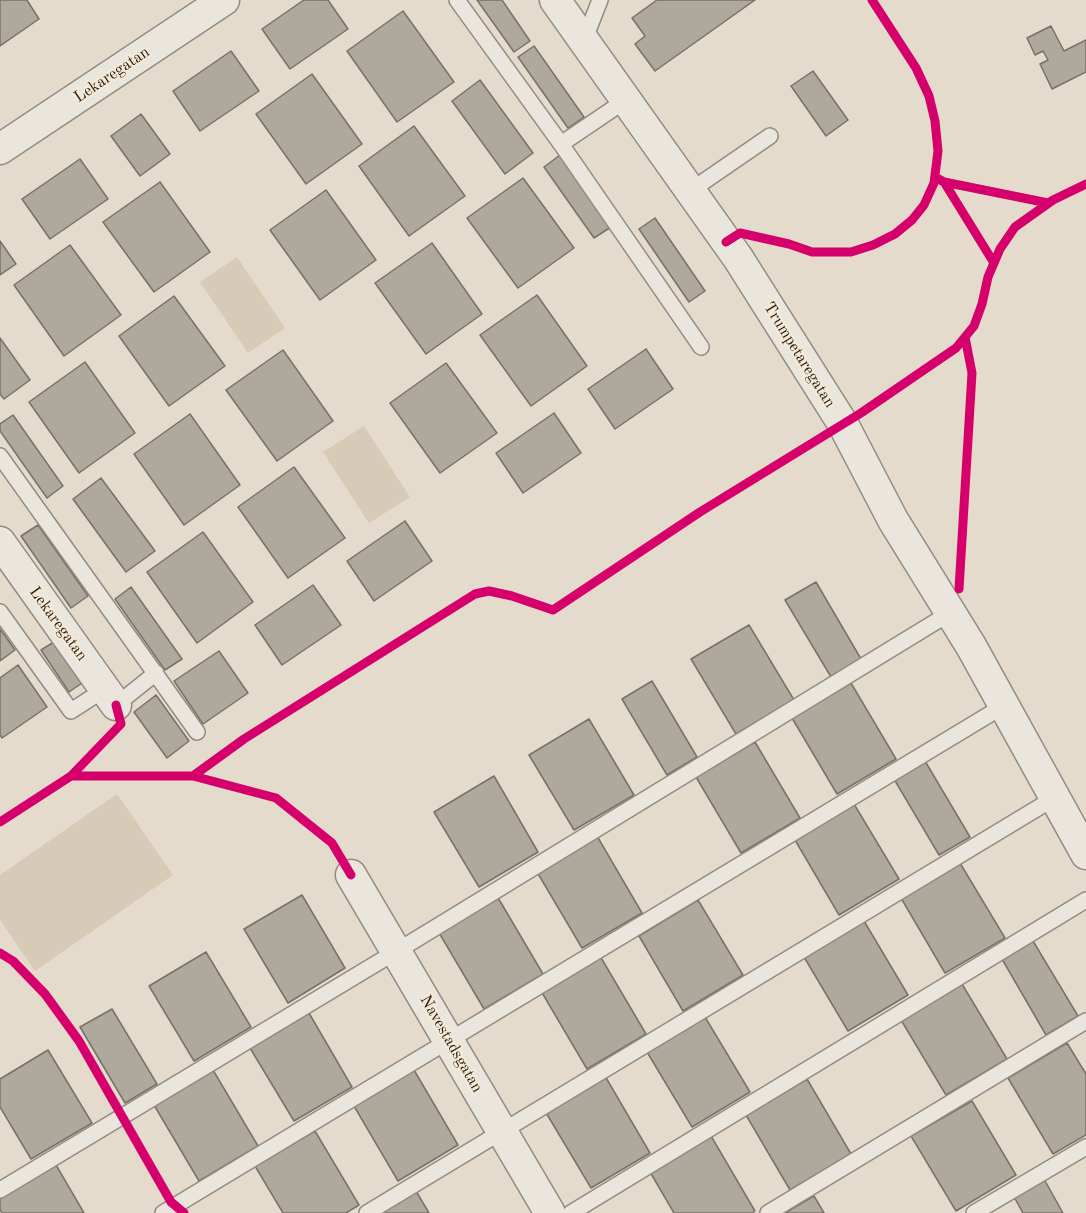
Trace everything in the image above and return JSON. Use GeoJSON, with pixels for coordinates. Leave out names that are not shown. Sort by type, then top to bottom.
{"type":"FeatureCollection","features":[{"type":"Feature","properties":{"kind":"street","name":"Lekaregatan"},"geometry":{"type":"LineString","coordinates":[[0,149],[224,0]]}},
{"type":"Feature","properties":{"kind":"street","name":"Trumpetaregatan"},"geometry":{"type":"LineString","coordinates":[[555,0],[738,258],[843,424],[892,520],[1005,705],[1086,854]]}},
{"type":"Feature","properties":{"kind":"street","name":"Lekaregatan"},"geometry":{"type":"LineString","coordinates":[[0,542],[110,697]]}},
{"type":"Feature","properties":{"kind":"street","name":"Navestadsgatan"},"geometry":{"type":"LineString","coordinates":[[351,875],[550,1213]]}},
{"type":"Feature","properties":{"kind":"lane"},"geometry":{"type":"LineString","coordinates":[[457,0],[561,144],[701,347]]}},
{"type":"Feature","properties":{"kind":"lane"},"geometry":{"type":"LineString","coordinates":[[584,41],[600,0]]}},
{"type":"Feature","properties":{"kind":"lane"},"geometry":{"type":"LineString","coordinates":[[561,144],[626,100]]}},
{"type":"Feature","properties":{"kind":"lane"},"geometry":{"type":"LineString","coordinates":[[690,191],[771,136]]}},
{"type":"Feature","properties":{"kind":"lane"},"geometry":{"type":"LineString","coordinates":[[0,456],[196,732]]}},
{"type":"Feature","properties":{"kind":"lane"},"geometry":{"type":"LineString","coordinates":[[0,612],[71,711],[110,697],[156,673]]}},
{"type":"Feature","properties":{"kind":"lane"},"geometry":{"type":"LineString","coordinates":[[0,1190],[397,951],[950,613]]}},
{"type":"Feature","properties":{"kind":"lane"},"geometry":{"type":"LineString","coordinates":[[163,1213],[1005,705]]}},
{"type":"Feature","properties":{"kind":"lane"},"geometry":{"type":"LineString","coordinates":[[366,1213],[1056,797]]}},
{"type":"Feature","properties":{"kind":"lane"},"geometry":{"type":"LineString","coordinates":[[571,1213],[1086,900]]}},
{"type":"Feature","properties":{"kind":"lane"},"geometry":{"type":"LineString","coordinates":[[768,1213],[1086,1021]]}},
{"type":"Feature","properties":{"kind":"lane"},"geometry":{"type":"LineString","coordinates":[[974,1213],[1086,1146]]}},
{"type":"Feature","properties":{"kind":"shaded area"},"geometry":{"type":"Polygon","coordinates":[[[237,257],[285,328],[248,353],[200,282],[237,257]]]}},
{"type":"Feature","properties":{"kind":"shaded area"},"geometry":{"type":"Polygon","coordinates":[[[364,426],[410,497],[369,523],[323,452],[364,426]]]}},
{"type":"Feature","properties":{"kind":"shaded area"},"geometry":{"type":"Polygon","coordinates":[[[117,794],[173,875],[35,971],[0,920],[0,875],[117,794]]]}},
{"type":"Feature","properties":{"kind":"building"},"geometry":{"type":"Polygon","coordinates":[[[0,0],[27,0],[39,19],[0,46],[0,0]]]}},
{"type":"Feature","properties":{"kind":"building"},"geometry":{"type":"Polygon","coordinates":[[[304,0],[328,0],[348,29],[290,69],[262,29],[304,0]]]}},
{"type":"Feature","properties":{"kind":"building"},"geometry":{"type":"Polygon","coordinates":[[[477,0],[502,0],[530,41],[514,52],[477,0]]]}},
{"type":"Feature","properties":{"kind":"building"},"geometry":{"type":"Polygon","coordinates":[[[657,0],[755,0],[655,71],[635,44],[645,36],[632,18],[657,0]]]}},
{"type":"Feature","properties":{"kind":"building"},"geometry":{"type":"Polygon","coordinates":[[[403,11],[454,82],[397,122],[347,51],[403,11]]]}},
{"type":"Feature","properties":{"kind":"building"},"geometry":{"type":"Polygon","coordinates":[[[1051,26],[1064,51],[1086,40],[1086,72],[1052,89],[1040,64],[1048,60],[1043,51],[1035,55],[1027,38],[1051,26]]]}},
{"type":"Feature","properties":{"kind":"building"},"geometry":{"type":"Polygon","coordinates":[[[534,46],[584,117],[568,128],[518,57],[534,46]]]}},
{"type":"Feature","properties":{"kind":"building"},"geometry":{"type":"Polygon","coordinates":[[[231,51],[259,91],[200,131],[173,91],[231,51]]]}},
{"type":"Feature","properties":{"kind":"building"},"geometry":{"type":"Polygon","coordinates":[[[813,71],[848,120],[826,136],[791,86],[813,71]]]}},
{"type":"Feature","properties":{"kind":"building"},"geometry":{"type":"Polygon","coordinates":[[[312,74],[362,144],[306,184],[256,114],[312,74]]]}},
{"type":"Feature","properties":{"kind":"building"},"geometry":{"type":"Polygon","coordinates":[[[480,80],[533,153],[505,174],[452,101],[480,80]]]}},
{"type":"Feature","properties":{"kind":"building"},"geometry":{"type":"Polygon","coordinates":[[[141,114],[170,154],[140,176],[111,136],[141,114]]]}},
{"type":"Feature","properties":{"kind":"building"},"geometry":{"type":"Polygon","coordinates":[[[414,126],[465,196],[409,236],[359,166],[414,126]]]}},
{"type":"Feature","properties":{"kind":"building"},"geometry":{"type":"Polygon","coordinates":[[[560,155],[611,227],[594,238],[544,167],[560,155]]]}},
{"type":"Feature","properties":{"kind":"building"},"geometry":{"type":"Polygon","coordinates":[[[80,159],[108,199],[50,239],[22,199],[80,159]]]}},
{"type":"Feature","properties":{"kind":"building"},"geometry":{"type":"Polygon","coordinates":[[[523,178],[574,248],[518,288],[467,218],[523,178]]]}},
{"type":"Feature","properties":{"kind":"building"},"geometry":{"type":"Polygon","coordinates":[[[160,182],[210,252],[154,292],[103,222],[160,182]]]}},
{"type":"Feature","properties":{"kind":"building"},"geometry":{"type":"Polygon","coordinates":[[[326,190],[376,260],[320,300],[270,230],[326,190]]]}},
{"type":"Feature","properties":{"kind":"building"},"geometry":{"type":"Polygon","coordinates":[[[655,218],[705,291],[689,302],[639,229],[655,218]]]}},
{"type":"Feature","properties":{"kind":"building"},"geometry":{"type":"Polygon","coordinates":[[[0,241],[16,264],[0,275],[0,241]]]}},
{"type":"Feature","properties":{"kind":"building"},"geometry":{"type":"Polygon","coordinates":[[[432,243],[482,314],[426,354],[375,283],[432,243]]]}},
{"type":"Feature","properties":{"kind":"building"},"geometry":{"type":"Polygon","coordinates":[[[70,245],[121,315],[64,356],[14,285],[70,245]]]}},
{"type":"Feature","properties":{"kind":"building"},"geometry":{"type":"Polygon","coordinates":[[[537,295],[587,366],[531,406],[480,335],[537,295]]]}},
{"type":"Feature","properties":{"kind":"building"},"geometry":{"type":"Polygon","coordinates":[[[174,296],[225,366],[169,406],[119,336],[174,296]]]}},
{"type":"Feature","properties":{"kind":"building"},"geometry":{"type":"Polygon","coordinates":[[[0,338],[30,380],[4,399],[0,394],[0,338]]]}},
{"type":"Feature","properties":{"kind":"building"},"geometry":{"type":"Polygon","coordinates":[[[646,349],[673,389],[615,429],[588,389],[646,349]]]}},
{"type":"Feature","properties":{"kind":"building"},"geometry":{"type":"Polygon","coordinates":[[[283,350],[333,421],[277,461],[226,390],[283,350]]]}},
{"type":"Feature","properties":{"kind":"building"},"geometry":{"type":"Polygon","coordinates":[[[85,362],[135,433],[79,473],[29,402],[85,362]]]}},
{"type":"Feature","properties":{"kind":"building"},"geometry":{"type":"Polygon","coordinates":[[[446,363],[497,433],[440,473],[390,403],[446,363]]]}},
{"type":"Feature","properties":{"kind":"building"},"geometry":{"type":"Polygon","coordinates":[[[554,413],[581,453],[523,493],[496,453],[554,413]]]}},
{"type":"Feature","properties":{"kind":"building"},"geometry":{"type":"Polygon","coordinates":[[[190,414],[240,485],[184,525],[134,454],[190,414]]]}},
{"type":"Feature","properties":{"kind":"building"},"geometry":{"type":"Polygon","coordinates":[[[13,415],[63,486],[47,498],[0,431],[0,424],[13,415]]]}},
{"type":"Feature","properties":{"kind":"building"},"geometry":{"type":"Polygon","coordinates":[[[294,467],[345,538],[288,578],[238,507],[294,467]]]}},
{"type":"Feature","properties":{"kind":"building"},"geometry":{"type":"Polygon","coordinates":[[[101,478],[155,551],[126,572],[73,499],[101,478]]]}},
{"type":"Feature","properties":{"kind":"building"},"geometry":{"type":"Polygon","coordinates":[[[405,521],[432,561],[374,601],[347,561],[405,521]]]}},
{"type":"Feature","properties":{"kind":"building"},"geometry":{"type":"Polygon","coordinates":[[[38,525],[88,596],[71,608],[21,536],[38,525]]]}},
{"type":"Feature","properties":{"kind":"building"},"geometry":{"type":"Polygon","coordinates":[[[203,532],[253,602],[197,643],[147,572],[203,532]]]}},
{"type":"Feature","properties":{"kind":"building"},"geometry":{"type":"Polygon","coordinates":[[[816,582],[861,659],[831,677],[785,600],[816,582]]]}},
{"type":"Feature","properties":{"kind":"building"},"geometry":{"type":"Polygon","coordinates":[[[313,585],[341,625],[282,665],[255,625],[313,585]]]}},
{"type":"Feature","properties":{"kind":"building"},"geometry":{"type":"Polygon","coordinates":[[[131,587],[182,659],[165,670],[115,599],[131,587]]]}},
{"type":"Feature","properties":{"kind":"building"},"geometry":{"type":"Polygon","coordinates":[[[749,625],[794,700],[736,734],[691,659],[749,625]]]}},
{"type":"Feature","properties":{"kind":"building"},"geometry":{"type":"Polygon","coordinates":[[[0,629],[15,650],[0,661],[0,629]]]}},
{"type":"Feature","properties":{"kind":"building"},"geometry":{"type":"Polygon","coordinates":[[[57,640],[85,681],[69,692],[41,650],[57,640]]]}},
{"type":"Feature","properties":{"kind":"building"},"geometry":{"type":"Polygon","coordinates":[[[219,651],[248,693],[203,724],[174,681],[219,651]]]}},
{"type":"Feature","properties":{"kind":"building"},"geometry":{"type":"Polygon","coordinates":[[[18,665],[47,707],[2,738],[0,735],[0,678],[18,665]]]}},
{"type":"Feature","properties":{"kind":"building"},"geometry":{"type":"Polygon","coordinates":[[[652,681],[697,757],[667,775],[622,699],[652,681]]]}},
{"type":"Feature","properties":{"kind":"building"},"geometry":{"type":"Polygon","coordinates":[[[851,683],[896,759],[837,794],[792,718],[851,683]]]}},
{"type":"Feature","properties":{"kind":"building"},"geometry":{"type":"Polygon","coordinates":[[[156,695],[189,741],[167,758],[134,712],[156,695]]]}},
{"type":"Feature","properties":{"kind":"building"},"geometry":{"type":"Polygon","coordinates":[[[589,719],[634,795],[574,830],[529,755],[589,719]]]}},
{"type":"Feature","properties":{"kind":"building"},"geometry":{"type":"Polygon","coordinates":[[[755,742],[800,818],[741,853],[696,777],[755,742]]]}},
{"type":"Feature","properties":{"kind":"building"},"geometry":{"type":"Polygon","coordinates":[[[925,761],[970,837],[939,855],[894,779],[925,761]]]}},
{"type":"Feature","properties":{"kind":"building"},"geometry":{"type":"Polygon","coordinates":[[[494,776],[538,852],[479,887],[434,812],[494,776]]]}},
{"type":"Feature","properties":{"kind":"building"},"geometry":{"type":"Polygon","coordinates":[[[854,804],[899,879],[839,915],[795,840],[854,804]]]}},
{"type":"Feature","properties":{"kind":"building"},"geometry":{"type":"Polygon","coordinates":[[[597,836],[642,913],[582,948],[537,872],[597,836]]]}},
{"type":"Feature","properties":{"kind":"building"},"geometry":{"type":"Polygon","coordinates":[[[960,863],[1005,938],[945,973],[901,898],[960,863]]]}},
{"type":"Feature","properties":{"kind":"building"},"geometry":{"type":"Polygon","coordinates":[[[302,895],[345,968],[288,1003],[244,929],[302,895]]]}},
{"type":"Feature","properties":{"kind":"building"},"geometry":{"type":"Polygon","coordinates":[[[497,896],[543,974],[484,1009],[438,931],[497,896]]]}},
{"type":"Feature","properties":{"kind":"building"},"geometry":{"type":"Polygon","coordinates":[[[698,900],[743,975],[683,1011],[639,936],[698,900]]]}},
{"type":"Feature","properties":{"kind":"building"},"geometry":{"type":"Polygon","coordinates":[[[864,921],[908,995],[848,1031],[804,957],[864,921]]]}},
{"type":"Feature","properties":{"kind":"building"},"geometry":{"type":"Polygon","coordinates":[[[1033,941],[1078,1016],[1046,1035],[1002,959],[1033,941]]]}},
{"type":"Feature","properties":{"kind":"building"},"geometry":{"type":"Polygon","coordinates":[[[206,952],[251,1027],[194,1061],[149,986],[206,952]]]}},
{"type":"Feature","properties":{"kind":"building"},"geometry":{"type":"Polygon","coordinates":[[[600,956],[646,1034],[587,1069],[541,991],[600,956]]]}},
{"type":"Feature","properties":{"kind":"building"},"geometry":{"type":"Polygon","coordinates":[[[962,984],[1007,1059],[946,1095],[901,1020],[962,984]]]}},
{"type":"Feature","properties":{"kind":"building"},"geometry":{"type":"Polygon","coordinates":[[[112,1009],[157,1084],[125,1103],[80,1027],[112,1009]]]}},
{"type":"Feature","properties":{"kind":"building"},"geometry":{"type":"Polygon","coordinates":[[[309,1013],[352,1087],[294,1121],[250,1048],[309,1013]]]}},
{"type":"Feature","properties":{"kind":"building"},"geometry":{"type":"Polygon","coordinates":[[[705,1017],[750,1092],[692,1127],[647,1052],[705,1017]]]}},
{"type":"Feature","properties":{"kind":"building"},"geometry":{"type":"Polygon","coordinates":[[[1067,1043],[1086,1074],[1086,1135],[1053,1154],[1008,1078],[1067,1043]]]}},
{"type":"Feature","properties":{"kind":"building"},"geometry":{"type":"Polygon","coordinates":[[[48,1050],[92,1123],[31,1159],[0,1107],[0,1079],[48,1050]]]}},
{"type":"Feature","properties":{"kind":"building"},"geometry":{"type":"Polygon","coordinates":[[[213,1070],[258,1146],[199,1181],[154,1105],[213,1070]]]}},
{"type":"Feature","properties":{"kind":"building"},"geometry":{"type":"Polygon","coordinates":[[[414,1070],[458,1145],[398,1181],[354,1106],[414,1070]]]}},
{"type":"Feature","properties":{"kind":"building"},"geometry":{"type":"Polygon","coordinates":[[[605,1076],[650,1153],[591,1188],[545,1111],[605,1076]]]}},
{"type":"Feature","properties":{"kind":"building"},"geometry":{"type":"Polygon","coordinates":[[[807,1079],[851,1154],[790,1190],[746,1115],[807,1079]]]}},
{"type":"Feature","properties":{"kind":"building"},"geometry":{"type":"Polygon","coordinates":[[[972,1101],[1016,1175],[956,1211],[911,1136],[972,1101]]]}},
{"type":"Feature","properties":{"kind":"building"},"geometry":{"type":"Polygon","coordinates":[[[315,1131],[359,1205],[346,1213],[283,1213],[255,1166],[315,1131]]]}},
{"type":"Feature","properties":{"kind":"building"},"geometry":{"type":"Polygon","coordinates":[[[711,1136],[755,1211],[752,1213],[674,1213],[650,1172],[711,1136]]]}},
{"type":"Feature","properties":{"kind":"building"},"geometry":{"type":"Polygon","coordinates":[[[56,1165],[84,1213],[2,1213],[0,1198],[56,1165]]]}},
{"type":"Feature","properties":{"kind":"building"},"geometry":{"type":"Polygon","coordinates":[[[1044,1179],[1063,1213],[1023,1213],[1014,1197],[1044,1179]]]}},
{"type":"Feature","properties":{"kind":"building"},"geometry":{"type":"Polygon","coordinates":[[[416,1191],[429,1213],[379,1213],[416,1191]]]}},
{"type":"Feature","properties":{"kind":"building"},"geometry":{"type":"Polygon","coordinates":[[[814,1196],[824,1213],[785,1213],[814,1196]]]}},
{"type":"Feature","properties":{"kind":"cycle path"},"geometry":{"type":"LineString","coordinates":[[726,242],[740,233],[789,244],[812,252],[851,252],[873,245],[895,234],[912,220],[924,205],[934,183],[938,151],[935,121],[929,96],[916,68],[872,0]]}},
{"type":"Feature","properties":{"kind":"cycle path"},"geometry":{"type":"LineString","coordinates":[[935,177],[944,182],[1048,203]]}},
{"type":"Feature","properties":{"kind":"cycle path"},"geometry":{"type":"LineString","coordinates":[[944,182],[994,263]]}},
{"type":"Feature","properties":{"kind":"cycle path"},"geometry":{"type":"LineString","coordinates":[[0,822],[71,776],[193,776],[244,739],[475,594],[489,591],[553,610],[700,512],[861,413],[956,348],[974,326],[988,277],[1000,249],[1015,227],[1053,200],[1086,184]]}},
{"type":"Feature","properties":{"kind":"cycle path"},"geometry":{"type":"LineString","coordinates":[[959,589],[972,373],[965,337]]}},
{"type":"Feature","properties":{"kind":"cycle path"},"geometry":{"type":"LineString","coordinates":[[71,776],[121,724],[116,705]]}},
{"type":"Feature","properties":{"kind":"cycle path"},"geometry":{"type":"LineString","coordinates":[[193,776],[276,798],[332,843],[351,875]]}},
{"type":"Feature","properties":{"kind":"cycle path"},"geometry":{"type":"LineString","coordinates":[[0,953],[13,961],[45,994],[79,1041],[171,1202],[184,1213]]}}]}
